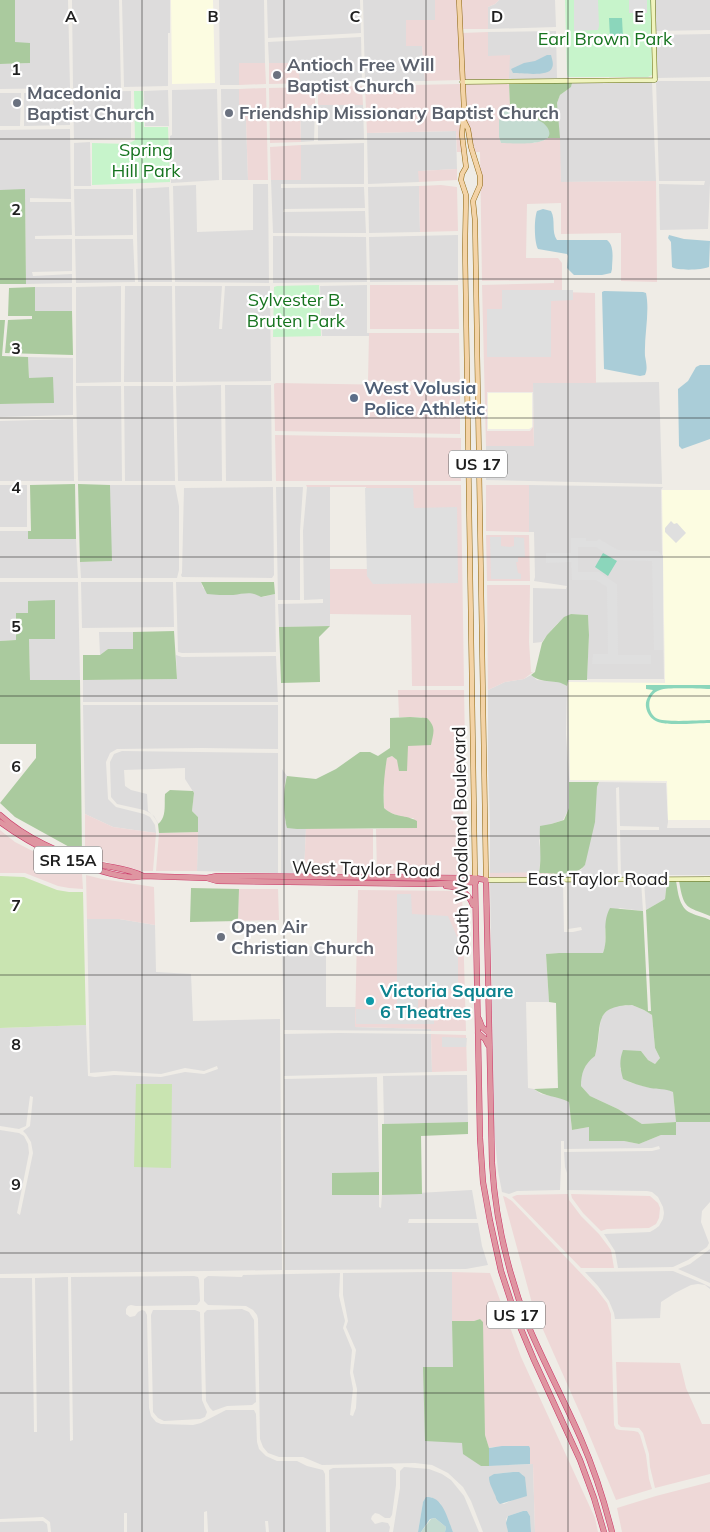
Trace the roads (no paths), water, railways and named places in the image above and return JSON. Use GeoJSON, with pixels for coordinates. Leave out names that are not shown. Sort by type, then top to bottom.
{"type":"FeatureCollection","features":[{"type":"Feature","properties":{"kind":"highway","name":"SR 15A"},"geometry":{"type":"LineString","coordinates":[[0,816],[46,844],[80,859],[143,876]]}},
{"type":"Feature","properties":{"kind":"highway","name":"SR 15A"},"geometry":{"type":"LineString","coordinates":[[0,822],[35,845],[70,861],[86,867],[137,878],[143,876]]}},
{"type":"Feature","properties":{"kind":"highway"},"geometry":{"type":"LineString","coordinates":[[35,845],[40,845],[76,861],[80,859]]}},
{"type":"Feature","properties":{"kind":"highway","name":"West Taylor Road"},"geometry":{"type":"LineString","coordinates":[[143,876],[207,878],[217,876],[428,884],[486,880]]}},
{"type":"Feature","properties":{"kind":"highway","name":"West Taylor Road"},"geometry":{"type":"LineString","coordinates":[[207,878],[217,881],[336,883],[400,881],[407,878],[474,881]]}},
{"type":"Feature","properties":{"kind":"highway","name":"South Woodland Boulevard"},"geometry":{"type":"LineString","coordinates":[[486,880],[491,1156],[494,1194],[501,1232],[514,1283],[535,1341],[588,1456],[606,1509],[611,1532]]}},
{"type":"Feature","properties":{"kind":"highway","name":"South Woodland Boulevard"},"geometry":{"type":"LineString","coordinates":[[474,881],[480,1138],[490,1221],[501,1271],[521,1330],[574,1444],[594,1498],[604,1532]]}},
{"type":"Feature","properties":{"kind":"highway"},"geometry":{"type":"LineString","coordinates":[[428,884],[462,890],[472,902],[475,912]]}},
{"type":"Feature","properties":{"kind":"highway"},"geometry":{"type":"LineString","coordinates":[[477,1016],[482,1028],[489,1033]]}},
{"type":"Feature","properties":{"kind":"highway"},"geometry":{"type":"LineString","coordinates":[[478,1033],[485,1039],[489,1047]]}},
{"type":"Feature","properties":{"kind":"highway"},"geometry":{"type":"LineString","coordinates":[[484,1182],[488,1190],[494,1194]]}},
{"type":"Feature","properties":{"kind":"highway"},"geometry":{"type":"LineString","coordinates":[[497,1254],[505,1266],[510,1269]]}},
{"type":"Feature","properties":{"kind":"highway"},"geometry":{"type":"LineString","coordinates":[[501,1271],[514,1283]]}},
{"type":"Feature","properties":{"kind":"highway"},"geometry":{"type":"LineString","coordinates":[[594,1498],[600,1506],[606,1509]]}},
{"type":"Feature","properties":{"kind":"highway"},"geometry":{"type":"LineString","coordinates":[[599,1517],[604,1520],[611,1532]]}},
{"type":"Feature","properties":{"kind":"main road","name":"South Woodland Boulevard"},"geometry":{"type":"LineString","coordinates":[[460,0],[464,120],[462,134],[466,167],[462,174],[462,180],[466,195],[465,247],[471,542],[474,881]]}},
{"type":"Feature","properties":{"kind":"main road"},"geometry":{"type":"LineString","coordinates":[[462,82],[655,80],[653,0]]}},
{"type":"Feature","properties":{"kind":"main road","name":"South Woodland Boulevard"},"geometry":{"type":"LineString","coordinates":[[464,120],[480,176],[480,185],[473,201],[475,221],[486,880]]}},
{"type":"Feature","properties":{"kind":"main road"},"geometry":{"type":"LineString","coordinates":[[466,167],[472,167],[478,171]]}},
{"type":"Feature","properties":{"kind":"main road"},"geometry":{"type":"LineString","coordinates":[[464,188],[471,191],[477,190]]}},
{"type":"Feature","properties":{"kind":"main road"},"geometry":{"type":"LineString","coordinates":[[470,526],[479,534],[471,542],[480,551]]}},
{"type":"Feature","properties":{"kind":"main road","name":"East Taylor Road"},"geometry":{"type":"LineString","coordinates":[[486,880],[710,879]]}},
{"type":"Feature","properties":{"kind":"water"},"geometry":{"type":"Polygon","coordinates":[[[551,55],[553,65],[550,71],[546,73],[513,73],[511,69],[524,63],[535,61],[551,55]]]}},
{"type":"Feature","properties":{"kind":"water"},"geometry":{"type":"Polygon","coordinates":[[[543,209],[551,211],[554,233],[557,240],[607,240],[610,243],[613,257],[611,273],[602,275],[574,275],[567,268],[567,254],[538,249],[535,236],[535,219],[537,211],[543,209]]]}},
{"type":"Feature","properties":{"kind":"water"},"geometry":{"type":"Polygon","coordinates":[[[669,235],[684,239],[710,241],[709,267],[690,270],[672,267],[669,235]]]}},
{"type":"Feature","properties":{"kind":"water"},"geometry":{"type":"Polygon","coordinates":[[[602,292],[646,293],[645,356],[647,368],[645,375],[640,376],[604,369],[602,292]]]}},
{"type":"Feature","properties":{"kind":"water"},"geometry":{"type":"Polygon","coordinates":[[[710,365],[710,439],[682,449],[679,446],[678,389],[688,381],[696,367],[710,365]]]}},
{"type":"Feature","properties":{"kind":"water"},"geometry":{"type":"Polygon","coordinates":[[[529,1446],[530,1464],[489,1466],[489,1448],[529,1446]]]}},
{"type":"Feature","properties":{"kind":"water"},"geometry":{"type":"Polygon","coordinates":[[[519,1472],[525,1477],[527,1496],[500,1504],[490,1484],[489,1477],[494,1474],[519,1472]]]}},
{"type":"Feature","properties":{"kind":"water"},"geometry":{"type":"Polygon","coordinates":[[[426,1497],[432,1497],[441,1504],[453,1532],[445,1532],[446,1527],[435,1518],[430,1519],[421,1532],[418,1532],[423,1502],[426,1497]]]}},
{"type":"Feature","properties":{"kind":"water"},"geometry":{"type":"Polygon","coordinates":[[[527,1511],[530,1516],[531,1532],[508,1532],[506,1523],[508,1516],[527,1511]]]}},
{"type":"Feature","properties":{"kind":"place","name":"Antioch Free Will Baptist Church"},"geometry":{"type":"Point","coordinates":[277,75]}},
{"type":"Feature","properties":{"kind":"place","name":"Macedonia Baptist Church"},"geometry":{"type":"Point","coordinates":[17,103]}},
{"type":"Feature","properties":{"kind":"place","name":"Friendship Missionary Baptist Church"},"geometry":{"type":"Point","coordinates":[229,113]}},
{"type":"Feature","properties":{"kind":"place","name":"West Volusia Police Athletic"},"geometry":{"type":"Point","coordinates":[354,398]}},
{"type":"Feature","properties":{"kind":"place","name":"Open Air Christian Church"},"geometry":{"type":"Point","coordinates":[221,937]}},
{"type":"Feature","properties":{"kind":"place","name":"Victoria Square 6 Theatres"},"geometry":{"type":"Point","coordinates":[370,1001]}},
{"type":"Feature","properties":{"kind":"park label","name":"Earl Brown Park"},"geometry":{"type":"Point","coordinates":[605,39]}},
{"type":"Feature","properties":{"kind":"park label","name":"Spring Hill Park"},"geometry":{"type":"Point","coordinates":[146,160]}},
{"type":"Feature","properties":{"kind":"park label","name":"Sylvester B. Bruten Park"},"geometry":{"type":"Point","coordinates":[296,310]}}]}
